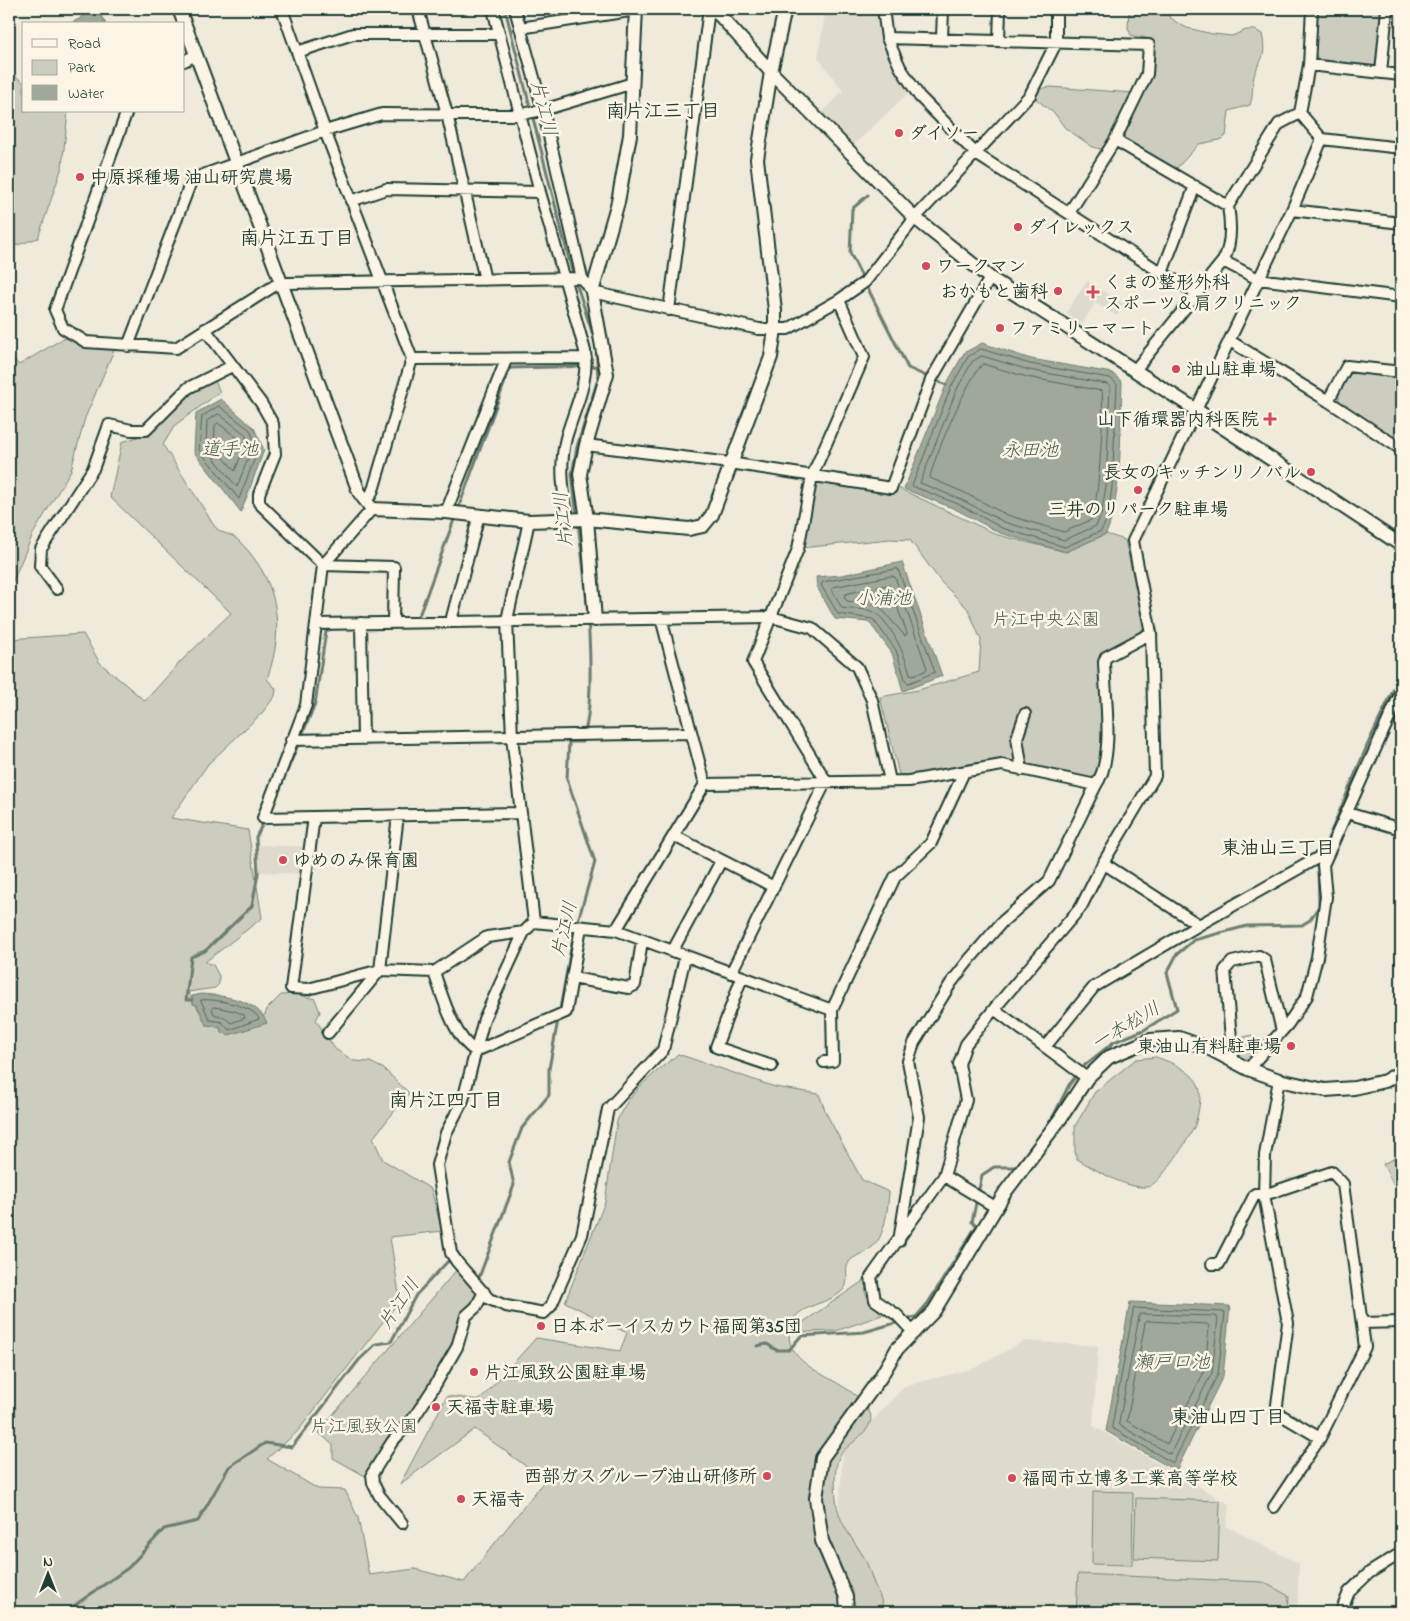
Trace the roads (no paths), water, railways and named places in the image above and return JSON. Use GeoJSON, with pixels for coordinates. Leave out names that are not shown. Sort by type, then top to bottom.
{"type":"FeatureCollection","features":[{"type":"Feature","properties":{"kind":"street"},"geometry":{"type":"LineString","coordinates":[[179,9],[184,22]]}},
{"type":"Feature","properties":{"kind":"street"},"geometry":{"type":"LineString","coordinates":[[418,9],[447,114],[486,280]]}},
{"type":"Feature","properties":{"kind":"street"},"geometry":{"type":"LineString","coordinates":[[493,9],[585,364],[580,398],[566,438],[561,465],[569,519]]}},
{"type":"Feature","properties":{"kind":"street"},"geometry":{"type":"LineString","coordinates":[[515,9],[543,110],[582,278],[592,292],[607,374],[586,444],[580,474],[587,520],[595,620]]}},
{"type":"Feature","properties":{"kind":"street"},"geometry":{"type":"LineString","coordinates":[[520,28],[636,9],[630,135],[621,183],[592,292]]}},
{"type":"Feature","properties":{"kind":"street"},"geometry":{"type":"LineString","coordinates":[[669,310],[709,9]]}},
{"type":"Feature","properties":{"kind":"street"},"geometry":{"type":"LineString","coordinates":[[714,9],[771,72],[915,218],[990,278],[1135,370],[1401,545]]}},
{"type":"Feature","properties":{"kind":"street"},"geometry":{"type":"LineString","coordinates":[[185,25],[363,499],[372,509],[453,513],[529,520],[587,520],[689,529],[703,526],[712,515],[771,357],[776,329],[768,235],[757,159],[771,72],[785,9]]}},
{"type":"Feature","properties":{"kind":"street"},"geometry":{"type":"LineString","coordinates":[[883,9],[887,38],[900,67],[919,96],[976,154],[1162,273],[1197,293]]}},
{"type":"Feature","properties":{"kind":"street"},"geometry":{"type":"LineString","coordinates":[[942,39],[943,9]]}},
{"type":"Feature","properties":{"kind":"street"},"geometry":{"type":"LineString","coordinates":[[999,41],[1000,9]]}},
{"type":"Feature","properties":{"kind":"street"},"geometry":{"type":"LineString","coordinates":[[592,292],[759,329],[788,329],[839,300],[865,282],[915,218],[1030,95],[1056,43],[1056,9]]}},
{"type":"Feature","properties":{"kind":"street"},"geometry":{"type":"LineString","coordinates":[[1312,9],[1309,65],[1300,113],[1322,140],[1401,148]]}},
{"type":"Feature","properties":{"kind":"street"},"geometry":{"type":"LineString","coordinates":[[1382,73],[1387,9]]}},
{"type":"Feature","properties":{"kind":"street"},"geometry":{"type":"LineString","coordinates":[[286,11],[297,52],[325,131],[412,359],[374,487],[370,495],[363,499]]}},
{"type":"Feature","properties":{"kind":"street"},"geometry":{"type":"LineString","coordinates":[[297,52],[353,34],[500,34]]}},
{"type":"Feature","properties":{"kind":"street"},"geometry":{"type":"LineString","coordinates":[[887,38],[1149,44],[1147,74],[1115,140],[1069,213]]}},
{"type":"Feature","properties":{"kind":"street"},"geometry":{"type":"LineString","coordinates":[[185,60],[196,55]]}},
{"type":"Feature","properties":{"kind":"street"},"geometry":{"type":"LineString","coordinates":[[1309,65],[1401,75]]}},
{"type":"Feature","properties":{"kind":"street"},"geometry":{"type":"LineString","coordinates":[[128,346],[192,179],[325,131],[382,114],[520,114],[543,110],[633,83]]}},
{"type":"Feature","properties":{"kind":"street"},"geometry":{"type":"LineString","coordinates":[[127,112],[55,310],[63,328],[86,342],[176,348],[274,286],[288,282],[582,278]]}},
{"type":"Feature","properties":{"kind":"street"},"geometry":{"type":"LineString","coordinates":[[1135,370],[1223,262],[1229,250],[1228,206],[1279,124],[1300,113]]}},
{"type":"Feature","properties":{"kind":"street"},"geometry":{"type":"LineString","coordinates":[[1115,140],[1228,206]]}},
{"type":"Feature","properties":{"kind":"street"},"geometry":{"type":"LineString","coordinates":[[911,1330],[897,1315],[874,1300],[871,1277],[899,1241],[944,1176],[966,1100],[959,1064],[966,1044],[994,1008],[1081,907],[1103,863],[1155,776],[1151,633],[1133,541],[1292,210],[1322,140]]}},
{"type":"Feature","properties":{"kind":"street"},"geometry":{"type":"LineString","coordinates":[[1162,273],[1195,186]]}},
{"type":"Feature","properties":{"kind":"street"},"geometry":{"type":"LineString","coordinates":[[351,201],[386,189],[540,192]]}},
{"type":"Feature","properties":{"kind":"street"},"geometry":{"type":"LineString","coordinates":[[1292,210],[1401,223]]}},
{"type":"Feature","properties":{"kind":"street"},"geometry":{"type":"LineString","coordinates":[[1223,262],[1258,279],[1401,297]]}},
{"type":"Feature","properties":{"kind":"street"},"geometry":{"type":"LineString","coordinates":[[586,444],[730,463],[891,488],[932,380],[990,278]]}},
{"type":"Feature","properties":{"kind":"street"},"geometry":{"type":"LineString","coordinates":[[826,781],[753,662],[798,549],[812,476],[864,357],[839,300]]}},
{"type":"Feature","properties":{"kind":"street"},"geometry":{"type":"LineString","coordinates":[[205,329],[261,403],[273,424],[275,454],[259,494],[259,503],[323,565],[394,567],[393,622]]}},
{"type":"Feature","properties":{"kind":"street"},"geometry":{"type":"LineString","coordinates":[[1230,340],[1401,449]]}},
{"type":"Feature","properties":{"kind":"street"},"geometry":{"type":"LineString","coordinates":[[412,359],[506,360],[585,364]]}},
{"type":"Feature","properties":{"kind":"street"},"geometry":{"type":"LineString","coordinates":[[453,513],[506,360]]}},
{"type":"Feature","properties":{"kind":"street"},"geometry":{"type":"LineString","coordinates":[[57,588],[40,566],[41,549],[93,469],[109,425],[131,430],[146,430],[188,388],[232,366]]}},
{"type":"Feature","properties":{"kind":"street"},"geometry":{"type":"LineString","coordinates":[[1328,401],[1347,366],[1401,372]]}},
{"type":"Feature","properties":{"kind":"street"},"geometry":{"type":"LineString","coordinates":[[372,509],[323,565],[306,705],[291,740],[267,817],[521,813]]}},
{"type":"Feature","properties":{"kind":"street"},"geometry":{"type":"LineString","coordinates":[[451,621],[479,515]]}},
{"type":"Feature","properties":{"kind":"street"},"geometry":{"type":"LineString","coordinates":[[529,520],[507,620],[512,737],[534,922]]}},
{"type":"Feature","properties":{"kind":"street"},"geometry":{"type":"LineString","coordinates":[[316,624],[361,627],[393,622],[771,617],[812,628],[857,667],[872,700],[890,781]]}},
{"type":"Feature","properties":{"kind":"street"},"geometry":{"type":"LineString","coordinates":[[616,930],[705,784],[661,618]]}},
{"type":"Feature","properties":{"kind":"street"},"geometry":{"type":"LineString","coordinates":[[361,627],[363,739]]}},
{"type":"Feature","properties":{"kind":"street"},"geometry":{"type":"LineString","coordinates":[[899,1241],[919,1117],[908,1061],[914,1043],[969,960],[1002,922],[1049,881],[1100,778],[1107,752],[1104,662],[1106,657],[1151,633]]}},
{"type":"Feature","properties":{"kind":"street"},"geometry":{"type":"LineString","coordinates":[[1248,1069],[1282,1031],[1307,996],[1317,957],[1326,897],[1323,865],[1326,852],[1346,813],[1401,692]]}},
{"type":"Feature","properties":{"kind":"street"},"geometry":{"type":"LineString","coordinates":[[1022,770],[1017,738],[1025,714]]}},
{"type":"Feature","properties":{"kind":"street"},"geometry":{"type":"LineString","coordinates":[[291,740],[691,733]]}},
{"type":"Feature","properties":{"kind":"street"},"geometry":{"type":"LineString","coordinates":[[705,784],[910,781],[1002,765],[1096,785]]}},
{"type":"Feature","properties":{"kind":"street"},"geometry":{"type":"LineString","coordinates":[[824,1062],[833,1061],[832,1010],[894,877],[931,844],[964,772]]}},
{"type":"Feature","properties":{"kind":"street"},"geometry":{"type":"LineString","coordinates":[[731,973],[826,781]]}},
{"type":"Feature","properties":{"kind":"street"},"geometry":{"type":"LineString","coordinates":[[1346,813],[1401,829]]}},
{"type":"Feature","properties":{"kind":"street"},"geometry":{"type":"LineString","coordinates":[[328,1033],[380,970],[398,815]]}},
{"type":"Feature","properties":{"kind":"street"},"geometry":{"type":"LineString","coordinates":[[314,817],[291,988],[308,989],[380,970],[434,972],[487,937],[524,932]]}},
{"type":"Feature","properties":{"kind":"street"},"geometry":{"type":"LineString","coordinates":[[674,836],[774,887]]}},
{"type":"Feature","properties":{"kind":"street"},"geometry":{"type":"LineString","coordinates":[[1046,1047],[1094,987],[1326,852]]}},
{"type":"Feature","properties":{"kind":"street"},"geometry":{"type":"LineString","coordinates":[[672,952],[721,861]]}},
{"type":"Feature","properties":{"kind":"street"},"geometry":{"type":"LineString","coordinates":[[1103,863],[1199,925]]}},
{"type":"Feature","properties":{"kind":"street"},"geometry":{"type":"LineString","coordinates":[[534,922],[616,930],[832,1010]]}},
{"type":"Feature","properties":{"kind":"street"},"geometry":{"type":"LineString","coordinates":[[534,922],[524,932],[484,1019],[463,1100],[446,1132],[438,1165],[451,1253],[489,1299],[506,1306],[544,1313],[551,1306],[582,1235],[608,1109],[663,1050],[685,957]]}},
{"type":"Feature","properties":{"kind":"street"},"geometry":{"type":"LineString","coordinates":[[476,1051],[566,1012],[581,927]]}},
{"type":"Feature","properties":{"kind":"street"},"geometry":{"type":"LineString","coordinates":[[572,978],[629,988],[635,985],[642,940]]}},
{"type":"Feature","properties":{"kind":"street"},"geometry":{"type":"LineString","coordinates":[[1232,1061],[1225,970],[1232,962],[1259,956],[1265,960],[1282,1031]]}},
{"type":"Feature","properties":{"kind":"street"},"geometry":{"type":"LineString","coordinates":[[434,972],[449,1014],[469,1047],[476,1051]]}},
{"type":"Feature","properties":{"kind":"street"},"geometry":{"type":"LineString","coordinates":[[742,977],[716,1046],[769,1062]]}},
{"type":"Feature","properties":{"kind":"street"},"geometry":{"type":"LineString","coordinates":[[994,1008],[1086,1077]]}},
{"type":"Feature","properties":{"kind":"street"},"geometry":{"type":"LineString","coordinates":[[847,1612],[846,1597],[822,1540],[816,1498],[822,1458],[880,1378],[911,1330],[934,1311],[997,1208],[1086,1077],[1109,1056],[1150,1040],[1180,1038],[1210,1049],[1248,1069],[1279,1080],[1325,1090],[1354,1088],[1385,1081],[1401,1072]]}},
{"type":"Feature","properties":{"kind":"street"},"geometry":{"type":"LineString","coordinates":[[1279,1080],[1265,1155],[1264,1195],[1288,1323],[1276,1412],[1320,1438]]}},
{"type":"Feature","properties":{"kind":"street"},"geometry":{"type":"LineString","coordinates":[[1212,1264],[1219,1264],[1255,1194],[1264,1195],[1332,1172],[1343,1184],[1366,1347],[1320,1438],[1274,1507]]}},
{"type":"Feature","properties":{"kind":"street"},"geometry":{"type":"LineString","coordinates":[[944,1176],[997,1208]]}},
{"type":"Feature","properties":{"kind":"street"},"geometry":{"type":"LineString","coordinates":[[402,1523],[379,1495],[373,1484],[372,1474],[392,1442],[415,1416],[434,1388],[457,1347],[466,1316],[476,1307],[484,1292]]}},
{"type":"Feature","properties":{"kind":"street"},"geometry":{"type":"LineString","coordinates":[[1362,1323],[1401,1322]]}},
{"type":"Feature","properties":{"kind":"street"},"geometry":{"type":"LineString","coordinates":[[1344,1610],[1349,1592],[1369,1573],[1401,1553]]}},
{"type":"Feature","properties":{"kind":"water"},"geometry":{"type":"Polygon","coordinates":[[[97,9],[105,22],[73,22],[81,18],[83,10],[97,9]]]}},
{"type":"Feature","properties":{"kind":"water","name":"永田池"},"geometry":{"type":"Polygon","coordinates":[[[982,343],[1031,359],[1112,373],[1122,382],[1118,480],[1106,534],[1066,552],[1000,533],[955,509],[904,489],[946,385],[964,353],[982,343]]]}},
{"type":"Feature","properties":{"kind":"water","name":"道手池"},"geometry":{"type":"Polygon","coordinates":[[[221,399],[254,428],[264,450],[241,512],[194,452],[196,413],[221,399]]]}},
{"type":"Feature","properties":{"kind":"water","name":"小浦池"},"geometry":{"type":"Polygon","coordinates":[[[902,562],[942,676],[903,691],[892,653],[869,622],[835,619],[817,587],[816,577],[842,575],[902,562]]]}},
{"type":"Feature","properties":{"kind":"water"},"geometry":{"type":"Polygon","coordinates":[[[202,994],[230,998],[248,1004],[262,1015],[267,1023],[229,1035],[221,1032],[220,1027],[206,1025],[197,1005],[193,1004],[192,996],[202,994]]]}},
{"type":"Feature","properties":{"kind":"water","name":"瀬戸口池"},"geometry":{"type":"Polygon","coordinates":[[[1130,1302],[1230,1306],[1223,1376],[1176,1471],[1106,1431],[1130,1302]]]}},
{"type":"Feature","properties":{"kind":"waterway","name":"片江川"},"geometry":{"type":"LineString","coordinates":[[505,9],[571,267],[596,344],[598,379],[577,447],[572,474],[577,517]]}},
{"type":"Feature","properties":{"kind":"waterway"},"geometry":{"type":"LineString","coordinates":[[868,195],[852,209],[850,253],[908,368],[946,385]]}},
{"type":"Feature","properties":{"kind":"waterway"},"geometry":{"type":"LineString","coordinates":[[458,509],[510,368],[597,366]]}},
{"type":"Feature","properties":{"kind":"waterway"},"geometry":{"type":"LineString","coordinates":[[414,620],[420,613],[455,517]]}},
{"type":"Feature","properties":{"kind":"waterway","name":"片江川"},"geometry":{"type":"LineString","coordinates":[[477,1279],[514,1185],[509,1162],[522,1128],[549,1095],[549,1069],[573,938],[595,862],[567,779],[569,742],[582,742],[590,696],[587,603],[578,523]]}},
{"type":"Feature","properties":{"kind":"waterway"},"geometry":{"type":"LineString","coordinates":[[269,814],[315,704],[326,631],[333,628]]}},
{"type":"Feature","properties":{"kind":"waterway","name":"一本松川"},"geometry":{"type":"LineString","coordinates":[[1322,853],[1367,746],[1401,674]]}},
{"type":"Feature","properties":{"kind":"waterway"},"geometry":{"type":"LineString","coordinates":[[192,1000],[186,1000],[191,957],[205,951],[252,906],[258,874],[256,837],[264,821]]}},
{"type":"Feature","properties":{"kind":"waterway","name":"一本松川"},"geometry":{"type":"LineString","coordinates":[[1050,1123],[1069,1085],[1085,1065],[1114,1042],[1144,1030],[1177,1009],[1167,973],[1177,954],[1194,940],[1247,926],[1302,925],[1310,920],[1319,906],[1318,866]]}},
{"type":"Feature","properties":{"kind":"waterway","name":"一本松川"},"geometry":{"type":"LineString","coordinates":[[905,1320],[916,1317],[928,1303],[977,1225],[972,1222],[982,1175],[994,1167],[1018,1167]]}},
{"type":"Feature","properties":{"kind":"waterway","name":"片江川"},"geometry":{"type":"LineString","coordinates":[[65,1612],[128,1568],[164,1529],[198,1521],[229,1467],[265,1443],[292,1447],[359,1360],[376,1344],[391,1342],[416,1295],[451,1258]]}},
{"type":"Feature","properties":{"kind":"waterway","name":"一本松川"},"geometry":{"type":"LineString","coordinates":[[757,1346],[767,1344],[776,1350],[789,1350],[801,1336],[864,1332],[899,1322]]}},
{"type":"Feature","properties":{"kind":"place","name":"ダイソー"},"geometry":{"type":"Point","coordinates":[899,133]}},
{"type":"Feature","properties":{"kind":"place","name":"中原採種場 油山研究農場"},"geometry":{"type":"Point","coordinates":[80,177]}},
{"type":"Feature","properties":{"kind":"place","name":"ダイレックス"},"geometry":{"type":"Point","coordinates":[1018,227]}},
{"type":"Feature","properties":{"kind":"place","name":"ワークマン"},"geometry":{"type":"Point","coordinates":[926,266]}},
{"type":"Feature","properties":{"kind":"place","name":"おかもと歯科"},"geometry":{"type":"Point","coordinates":[1058,291]}},
{"type":"Feature","properties":{"kind":"place","name":"くまの整形外科 スポーツ＆肩クリニック"},"geometry":{"type":"Point","coordinates":[1093,292]}},
{"type":"Feature","properties":{"kind":"place","name":"ファミリーマート"},"geometry":{"type":"Point","coordinates":[1000,328]}},
{"type":"Feature","properties":{"kind":"place","name":"油山駐車場"},"geometry":{"type":"Point","coordinates":[1176,369]}},
{"type":"Feature","properties":{"kind":"place","name":"山下循環器内科医院"},"geometry":{"type":"Point","coordinates":[1270,419]}},
{"type":"Feature","properties":{"kind":"place","name":"長女のキッチンリノバル"},"geometry":{"type":"Point","coordinates":[1311,472]}},
{"type":"Feature","properties":{"kind":"place","name":"三井のリパーク駐車場"},"geometry":{"type":"Point","coordinates":[1138,490]}},
{"type":"Feature","properties":{"kind":"place","name":"ゆめのみ保育園"},"geometry":{"type":"Point","coordinates":[283,860]}},
{"type":"Feature","properties":{"kind":"place","name":"東油山有料駐車場"},"geometry":{"type":"Point","coordinates":[1291,1046]}},
{"type":"Feature","properties":{"kind":"place","name":"日本ボーイスカウト福岡第35団"},"geometry":{"type":"Point","coordinates":[541,1326]}},
{"type":"Feature","properties":{"kind":"place","name":"片江風致公園駐車場"},"geometry":{"type":"Point","coordinates":[474,1372]}},
{"type":"Feature","properties":{"kind":"place","name":"天福寺駐車場"},"geometry":{"type":"Point","coordinates":[436,1407]}},
{"type":"Feature","properties":{"kind":"place","name":"西部ガスグループ油山研修所"},"geometry":{"type":"Point","coordinates":[767,1476]}},
{"type":"Feature","properties":{"kind":"place","name":"福岡市立博多工業高等学校"},"geometry":{"type":"Point","coordinates":[1012,1478]}},
{"type":"Feature","properties":{"kind":"place","name":"天福寺"},"geometry":{"type":"Point","coordinates":[461,1499]}},
{"type":"Feature","properties":{"kind":"district","name":"南片江三丁目"},"geometry":{"type":"Point","coordinates":[663,110]}},
{"type":"Feature","properties":{"kind":"district","name":"南片江五丁目"},"geometry":{"type":"Point","coordinates":[297,237]}},
{"type":"Feature","properties":{"kind":"district","name":"東油山三丁目"},"geometry":{"type":"Point","coordinates":[1278,847]}},
{"type":"Feature","properties":{"kind":"district","name":"南片江四丁目"},"geometry":{"type":"Point","coordinates":[446,1099]}},
{"type":"Feature","properties":{"kind":"district","name":"東油山四丁目"},"geometry":{"type":"Point","coordinates":[1228,1416]}},
{"type":"Feature","properties":{"kind":"park label","name":"片江中央公園"},"geometry":{"type":"Point","coordinates":[1046,619]}},
{"type":"Feature","properties":{"kind":"park label","name":"片江風致公園"},"geometry":{"type":"Point","coordinates":[364,1426]}}]}
